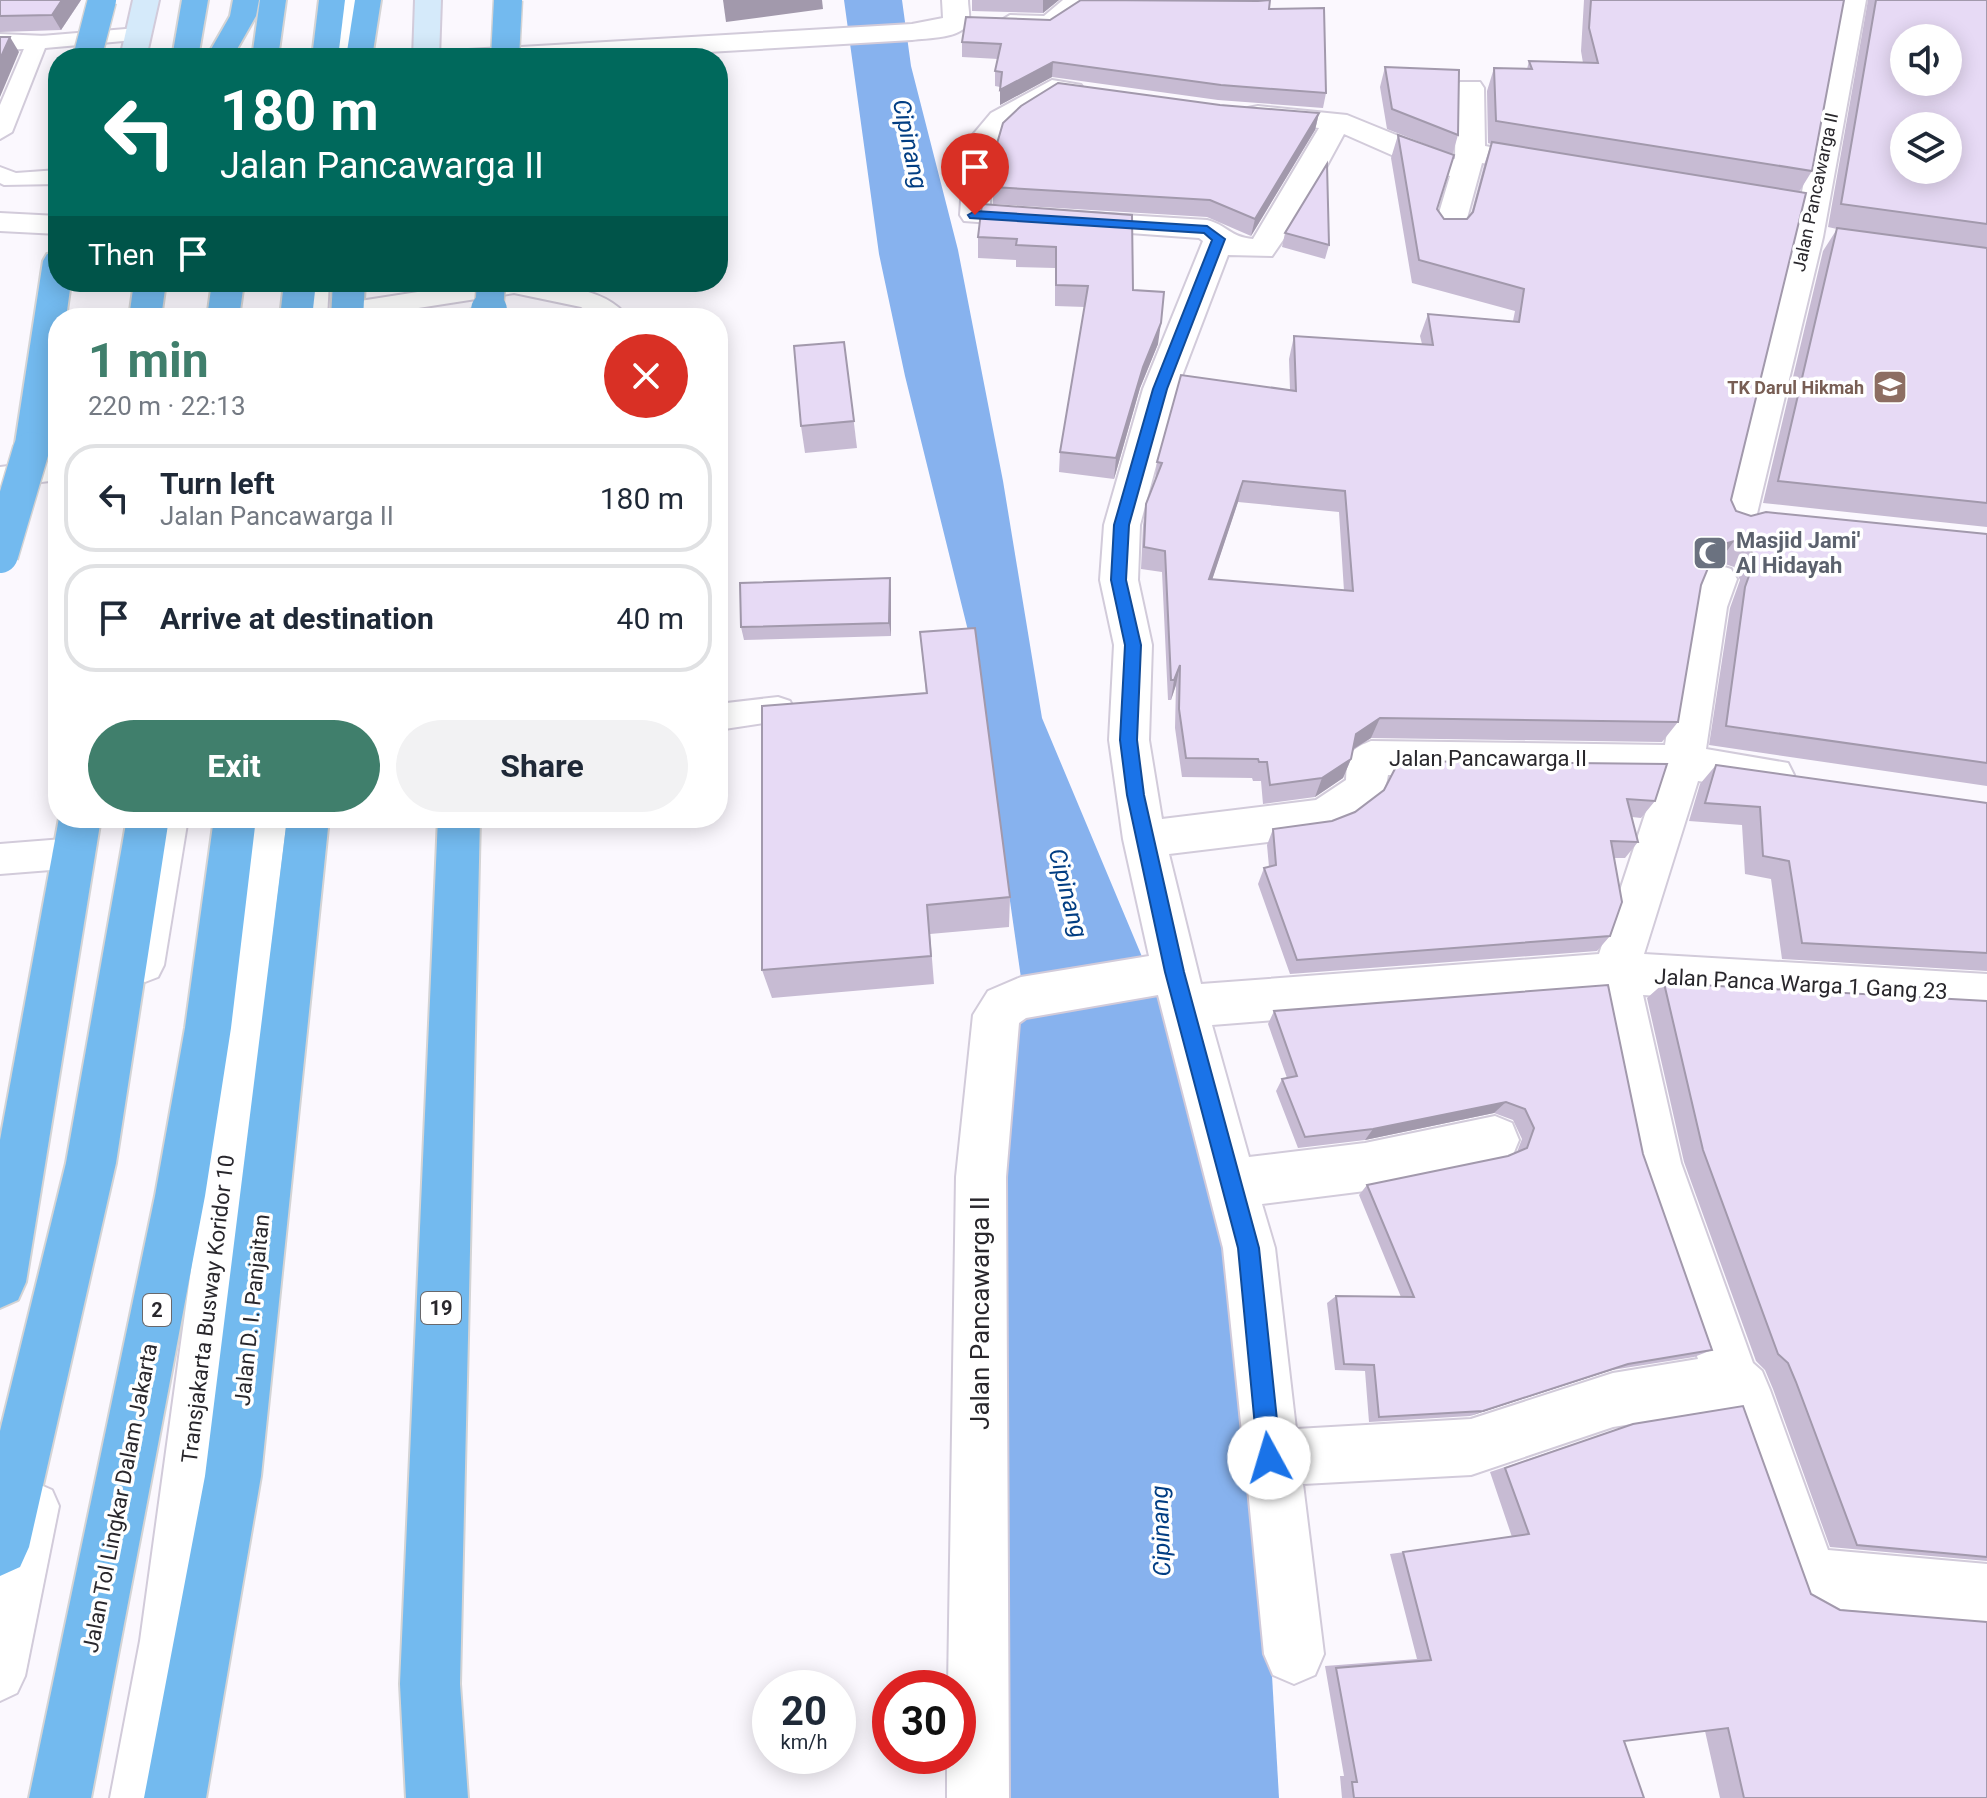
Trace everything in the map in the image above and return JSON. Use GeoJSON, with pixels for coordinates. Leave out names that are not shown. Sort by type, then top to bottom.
{"type":"FeatureCollection","features":[{"type":"Feature","properties":{"kind":"highway"},"geometry":{"type":"LineString","coordinates":[[89,48],[102,0]]}},
{"type":"Feature","properties":{"kind":"highway"},"geometry":{"type":"LineString","coordinates":[[187,48],[195,0]]}},
{"type":"Feature","properties":{"kind":"highway"},"geometry":{"type":"LineString","coordinates":[[225,48],[243,16],[246,0]]}},
{"type":"Feature","properties":{"kind":"highway"},"geometry":{"type":"LineString","coordinates":[[266,48],[273,0]]}},
{"type":"Feature","properties":{"kind":"highway"},"geometry":{"type":"LineString","coordinates":[[326,48],[332,0]]}},
{"type":"Feature","properties":{"kind":"highway"},"geometry":{"type":"LineString","coordinates":[[361,48],[368,0]]}},
{"type":"Feature","properties":{"kind":"highway"},"geometry":{"type":"LineString","coordinates":[[383,48],[386,0]]}},
{"type":"Feature","properties":{"kind":"highway"},"geometry":{"type":"LineString","coordinates":[[506,48],[508,0]]}},
{"type":"Feature","properties":{"kind":"highway"},"geometry":{"type":"LineString","coordinates":[[0,555],[31,450],[48,331]]}},
{"type":"Feature","properties":{"kind":"highway"},"geometry":{"type":"LineString","coordinates":[[0,1547],[91,1163],[146,828]]}},
{"type":"Feature","properties":{"kind":"highway","name":"Jalan Tol Lingkar Dalam Jakarta"},"geometry":{"type":"LineString","coordinates":[[60,1798],[180,1196],[208,1028],[234,828]]}},
{"type":"Feature","properties":{"kind":"highway","name":"Jalan D. I. Panjaitan"},"geometry":{"type":"LineString","coordinates":[[175,1798],[233,1476],[307,828]]}},
{"type":"Feature","properties":{"kind":"highway","name":"19"},"geometry":{"type":"LineString","coordinates":[[437,1798],[430,1684],[459,828]]}},
{"type":"Feature","properties":{"kind":"highway"},"geometry":{"type":"LineString","coordinates":[[0,1282],[78,835]]}},
{"type":"Feature","properties":{"kind":"street"},"geometry":{"type":"LineString","coordinates":[[135,48],[146,0]]}},
{"type":"Feature","properties":{"kind":"street"},"geometry":{"type":"LineString","coordinates":[[426,48],[428,0]]}},
{"type":"Feature","properties":{"kind":"street"},"geometry":{"type":"LineString","coordinates":[[638,48],[912,32],[944,28],[956,10],[1045,24],[1056,21],[1068,5],[1127,0]]}},
{"type":"Feature","properties":{"kind":"street"},"geometry":{"type":"LineString","coordinates":[[1142,0],[1157,1]]}},
{"type":"Feature","properties":{"kind":"street","name":"Jalan Pancawarga II"},"geometry":{"type":"LineString","coordinates":[[1749,520],[1819,229],[1853,0]]}},
{"type":"Feature","properties":{"kind":"street"},"geometry":{"type":"LineString","coordinates":[[1045,24],[1046,67],[979,144],[975,215],[1207,229],[1219,239],[1160,389],[1122,525],[1119,580],[1133,645],[1129,740],[1168,985],[1234,1183],[1249,1248],[1269,1458],[1294,1654]]}},
{"type":"Feature","properties":{"kind":"street"},"geometry":{"type":"LineString","coordinates":[[0,42],[33,53]]}},
{"type":"Feature","properties":{"kind":"street"},"geometry":{"type":"LineString","coordinates":[[1046,67],[1101,95]]}},
{"type":"Feature","properties":{"kind":"street"},"geometry":{"type":"LineString","coordinates":[[1448,233],[1468,162],[1470,88]]}},
{"type":"Feature","properties":{"kind":"street"},"geometry":{"type":"LineString","coordinates":[[1231,112],[1288,114],[1337,121],[1429,161],[1548,165]]}},
{"type":"Feature","properties":{"kind":"street"},"geometry":{"type":"LineString","coordinates":[[1218,245],[1261,249],[1284,217],[1337,121]]}},
{"type":"Feature","properties":{"kind":"street"},"geometry":{"type":"LineString","coordinates":[[1781,203],[1819,229]]}},
{"type":"Feature","properties":{"kind":"street"},"geometry":{"type":"LineString","coordinates":[[0,222],[48,224]]}},
{"type":"Feature","properties":{"kind":"street"},"geometry":{"type":"LineString","coordinates":[[1718,579],[1708,607],[1683,762],[1615,973],[1656,1163],[1732,1381],[1743,1390],[1807,1572],[1813,1578],[1987,1593]]}},
{"type":"Feature","properties":{"kind":"street","name":"Jalan Pancawarga II"},"geometry":{"type":"LineString","coordinates":[[1144,839],[1325,817],[1364,790],[1368,777],[1365,762],[1371,758],[1683,762]]}},
{"type":"Feature","properties":{"kind":"street"},"geometry":{"type":"LineString","coordinates":[[1683,762],[1807,780]]}},
{"type":"Feature","properties":{"kind":"street","name":"Jalan Panca Warga 1 Gang 23"},"geometry":{"type":"LineString","coordinates":[[1168,985],[1615,973],[1987,995]]}},
{"type":"Feature","properties":{"kind":"street","name":"Jalan Pancawarga II"},"geometry":{"type":"LineString","coordinates":[[978,1798],[981,1177],[996,1015],[1004,1006],[1021,998],[1168,985]]}},
{"type":"Feature","properties":{"kind":"street"},"geometry":{"type":"LineString","coordinates":[[1234,1183],[1365,1167],[1495,1140]]}},
{"type":"Feature","properties":{"kind":"street"},"geometry":{"type":"LineString","coordinates":[[1269,1458],[1471,1447],[1613,1400],[1732,1381]]}},
{"type":"Feature","properties":{"kind":"lane"},"geometry":{"type":"LineString","coordinates":[[275,48],[282,0]]}},
{"type":"Feature","properties":{"kind":"lane"},"geometry":{"type":"LineString","coordinates":[[341,48],[347,0]]}},
{"type":"Feature","properties":{"kind":"lane"},"geometry":{"type":"LineString","coordinates":[[33,53],[48,52]]}},
{"type":"Feature","properties":{"kind":"lane"},"geometry":{"type":"LineString","coordinates":[[33,53],[48,57]]}},
{"type":"Feature","properties":{"kind":"lane"},"geometry":{"type":"LineString","coordinates":[[0,132],[33,53]]}},
{"type":"Feature","properties":{"kind":"lane"},"geometry":{"type":"LineString","coordinates":[[0,174],[12,180],[48,178]]}},
{"type":"Feature","properties":{"kind":"lane"},"geometry":{"type":"LineString","coordinates":[[348,304],[453,292]]}},
{"type":"Feature","properties":{"kind":"lane"},"geometry":{"type":"LineString","coordinates":[[547,292],[589,301],[600,308]]}},
{"type":"Feature","properties":{"kind":"lane"},"geometry":{"type":"LineString","coordinates":[[0,477],[48,471]]}},
{"type":"Feature","properties":{"kind":"lane"},"geometry":{"type":"LineString","coordinates":[[728,716],[778,710]]}},
{"type":"Feature","properties":{"kind":"lane"},"geometry":{"type":"LineString","coordinates":[[0,1676],[103,1186],[169,828]]}},
{"type":"Feature","properties":{"kind":"lane","name":"Transjakarta Busway Koridor 10"},"geometry":{"type":"LineString","coordinates":[[136,1798],[166,1625],[269,828]]}},
{"type":"Feature","properties":{"kind":"lane"},"geometry":{"type":"LineString","coordinates":[[0,859],[78,835]]}},
{"type":"Feature","properties":{"kind":"water","name":"Cipinang"},"geometry":{"type":"Polygon","coordinates":[[[844,0],[902,0],[911,66],[958,250],[1003,481],[1042,718],[1148,971],[1023,992],[976,663],[905,376],[879,254],[844,0]]]}},
{"type":"Feature","properties":{"kind":"water","name":"Cipinang"},"geometry":{"type":"Polygon","coordinates":[[[1165,978],[1219,1202],[1271,1658],[1279,1798],[1010,1798],[993,1178],[1007,1012],[1165,978]]]}},
{"type":"Feature","properties":{"kind":"building"},"geometry":{"type":"Polygon","coordinates":[[[0,0],[62,0],[52,15],[0,16],[0,0]]]}},
{"type":"Feature","properties":{"kind":"building"},"geometry":{"type":"Polygon","coordinates":[[[1081,0],[1270,0],[1269,9],[1324,8],[1326,93],[1221,85],[1053,62],[1000,90],[1002,72],[995,71],[1001,44],[962,42],[966,17],[1050,20],[1081,0]]]}},
{"type":"Feature","properties":{"kind":"building"},"geometry":{"type":"Polygon","coordinates":[[[1591,0],[1844,0],[1812,171],[1496,121],[1494,68],[1532,69],[1529,61],[1598,63],[1589,28],[1591,0]]]}},
{"type":"Feature","properties":{"kind":"building"},"geometry":{"type":"Polygon","coordinates":[[[1876,0],[1987,0],[1987,224],[1841,204],[1876,0]]]}},
{"type":"Feature","properties":{"kind":"building"},"geometry":{"type":"Polygon","coordinates":[[[0,37],[10,37],[0,59],[0,37]]]}},
{"type":"Feature","properties":{"kind":"building"},"geometry":{"type":"Polygon","coordinates":[[[1385,67],[1459,70],[1458,135],[1392,109],[1385,67]]]}},
{"type":"Feature","properties":{"kind":"building"},"geometry":{"type":"Polygon","coordinates":[[[1058,83],[1220,105],[1319,113],[1255,219],[1210,200],[993,187],[996,147],[1003,123],[1021,106],[1058,83]]]}},
{"type":"Feature","properties":{"kind":"building"},"geometry":{"type":"Polygon","coordinates":[[[1398,135],[1454,155],[1437,209],[1444,219],[1467,219],[1473,212],[1492,142],[1806,193],[1731,500],[1736,511],[1751,516],[1766,512],[1987,534],[1987,763],[1726,726],[1745,587],[1755,559],[1749,546],[1734,541],[1717,546],[1701,585],[1678,722],[1380,718],[1356,734],[1351,759],[1322,778],[1270,785],[1267,762],[1259,762],[1258,759],[1186,758],[1179,709],[1180,665],[1174,680],[1171,680],[1165,551],[1144,547],[1146,504],[1162,463],[1157,462],[1181,375],[1296,391],[1294,336],[1433,345],[1428,314],[1519,322],[1524,289],[1419,260],[1398,135]],[[1243,481],[1209,579],[1353,591],[1345,491],[1243,481]]]}},
{"type":"Feature","properties":{"kind":"building"},"geometry":{"type":"Polygon","coordinates":[[[1327,164],[1329,245],[1285,233],[1327,164]]]}},
{"type":"Feature","properties":{"kind":"building"},"geometry":{"type":"Polygon","coordinates":[[[982,204],[1132,215],[1133,290],[1164,292],[1161,323],[1143,367],[1116,458],[1060,452],[1088,286],[1056,285],[1056,247],[1016,245],[1017,239],[978,237],[982,204]]]}},
{"type":"Feature","properties":{"kind":"building"},"geometry":{"type":"Polygon","coordinates":[[[1837,228],[1987,248],[1987,503],[1778,481],[1837,228]]]}},
{"type":"Feature","properties":{"kind":"building"},"geometry":{"type":"Polygon","coordinates":[[[844,342],[854,421],[801,426],[794,346],[844,342]]]}},
{"type":"Feature","properties":{"kind":"building"},"geometry":{"type":"Polygon","coordinates":[[[890,578],[889,623],[741,627],[740,583],[890,578]]]}},
{"type":"Feature","properties":{"kind":"building"},"geometry":{"type":"Polygon","coordinates":[[[975,628],[1010,897],[927,905],[931,956],[762,970],[762,706],[927,693],[920,632],[975,628]]]}},
{"type":"Feature","properties":{"kind":"building"},"geometry":{"type":"Polygon","coordinates":[[[1399,761],[1667,764],[1655,801],[1627,799],[1638,842],[1611,841],[1622,902],[1610,936],[1297,960],[1264,868],[1276,865],[1273,829],[1332,821],[1355,812],[1384,790],[1399,761]]]}},
{"type":"Feature","properties":{"kind":"building"},"geometry":{"type":"Polygon","coordinates":[[[1716,765],[1987,803],[1987,953],[1802,943],[1789,861],[1763,856],[1760,807],[1705,803],[1716,765]]]}},
{"type":"Feature","properties":{"kind":"building"},"geometry":{"type":"Polygon","coordinates":[[[1664,983],[1987,1001],[1987,1557],[1857,1545],[1796,1382],[1788,1363],[1778,1354],[1703,1150],[1664,983]]]}},
{"type":"Feature","properties":{"kind":"building"},"geometry":{"type":"Polygon","coordinates":[[[1608,985],[1643,1154],[1712,1350],[1628,1364],[1483,1411],[1379,1417],[1374,1365],[1344,1364],[1336,1296],[1414,1297],[1367,1185],[1508,1156],[1527,1148],[1534,1128],[1525,1109],[1506,1102],[1373,1129],[1305,1137],[1282,1079],[1297,1076],[1274,1011],[1608,985]]]}},
{"type":"Feature","properties":{"kind":"building"},"geometry":{"type":"Polygon","coordinates":[[[1743,1406],[1811,1594],[1840,1610],[1987,1622],[1987,1798],[1744,1798],[1728,1728],[1624,1741],[1644,1798],[1354,1798],[1352,1782],[1357,1782],[1336,1668],[1431,1660],[1403,1552],[1529,1534],[1505,1468],[1633,1424],[1743,1406]]]}},
{"type":"Feature","properties":{"kind":"place","name":"TK Darul Hikmah"},"geometry":{"type":"Point","coordinates":[1890,387]}},
{"type":"Feature","properties":{"kind":"place","name":"Masjid Jami' Al Hidayah"},"geometry":{"type":"Point","coordinates":[1710,553]}},
{"type":"Feature","properties":{"kind":"route"},"geometry":{"type":"LineString","coordinates":[[975,215],[1207,229],[1219,239],[1160,389],[1122,525],[1119,580],[1133,645],[1129,740],[1136,795],[1175,972],[1249,1248],[1269,1458]]}}]}
